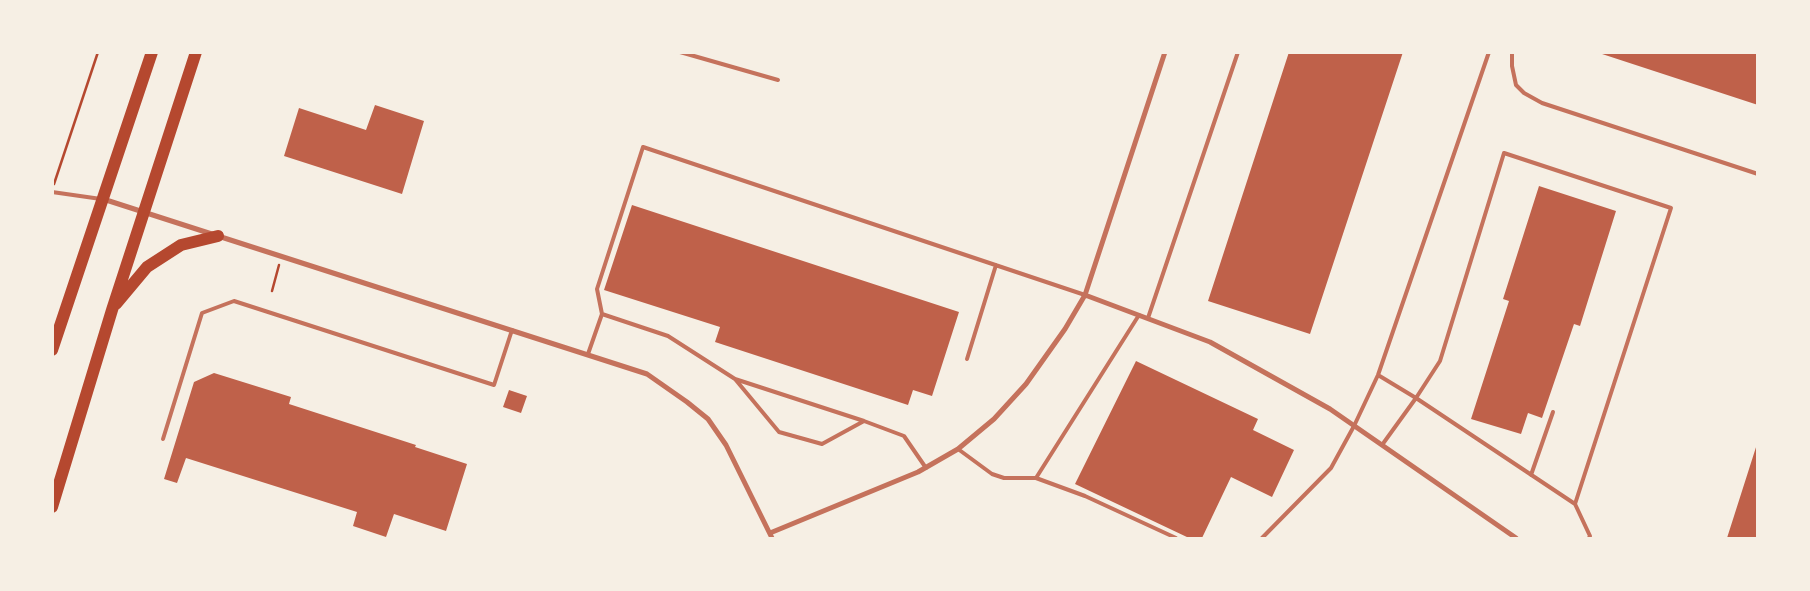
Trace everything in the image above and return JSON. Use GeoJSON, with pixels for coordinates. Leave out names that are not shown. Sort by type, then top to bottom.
{"type":"FeatureCollection","features":[{"type":"Feature","properties":{"kind":"main road"},"geometry":{"type":"LineString","coordinates":[[52,350],[152,52]]}},
{"type":"Feature","properties":{"kind":"main road"},"geometry":{"type":"LineString","coordinates":[[52,506],[58,469],[196,52]]}},
{"type":"Feature","properties":{"kind":"main road"},"geometry":{"type":"LineString","coordinates":[[112,310],[147,268],[181,245],[218,236]]}},
{"type":"Feature","properties":{"kind":"street"},"geometry":{"type":"LineString","coordinates":[[103,199],[647,374],[708,419],[726,445],[771,536],[926,468],[958,449],[994,419],[1026,384],[1065,330],[1085,295],[1165,52]]}},
{"type":"Feature","properties":{"kind":"street"},"geometry":{"type":"LineString","coordinates":[[1085,295],[1210,342],[1330,408],[1516,538]]}},
{"type":"Feature","properties":{"kind":"lane"},"geometry":{"type":"LineString","coordinates":[[680,52],[778,80]]}},
{"type":"Feature","properties":{"kind":"lane"},"geometry":{"type":"LineString","coordinates":[[1148,318],[1238,52]]}},
{"type":"Feature","properties":{"kind":"lane"},"geometry":{"type":"LineString","coordinates":[[1262,538],[1331,468],[1354,426],[1378,375],[1489,52]]}},
{"type":"Feature","properties":{"kind":"lane"},"geometry":{"type":"LineString","coordinates":[[1512,52],[1512,66],[1516,85],[1524,93],[1542,103],[1758,174]]}},
{"type":"Feature","properties":{"kind":"lane"},"geometry":{"type":"LineString","coordinates":[[588,354],[602,314],[597,289],[644,147],[1085,295]]}},
{"type":"Feature","properties":{"kind":"lane"},"geometry":{"type":"LineString","coordinates":[[1382,445],[1440,361],[1504,154],[1671,208],[1575,504]]}},
{"type":"Feature","properties":{"kind":"lane"},"geometry":{"type":"LineString","coordinates":[[52,191],[103,199]]}},
{"type":"Feature","properties":{"kind":"lane"},"geometry":{"type":"LineString","coordinates":[[967,359],[996,265]]}},
{"type":"Feature","properties":{"kind":"lane"},"geometry":{"type":"LineString","coordinates":[[163,439],[202,313],[234,301],[494,385],[512,330]]}},
{"type":"Feature","properties":{"kind":"lane"},"geometry":{"type":"LineString","coordinates":[[602,314],[668,336],[735,379],[904,436],[926,468]]}},
{"type":"Feature","properties":{"kind":"lane"},"geometry":{"type":"LineString","coordinates":[[1036,478],[1140,316]]}},
{"type":"Feature","properties":{"kind":"lane"},"geometry":{"type":"LineString","coordinates":[[1378,375],[1416,398],[1575,504],[1590,536],[1589,538]]}},
{"type":"Feature","properties":{"kind":"lane"},"geometry":{"type":"LineString","coordinates":[[735,379],[779,432],[822,444],[864,421]]}},
{"type":"Feature","properties":{"kind":"lane"},"geometry":{"type":"LineString","coordinates":[[1531,476],[1553,412]]}},
{"type":"Feature","properties":{"kind":"lane"},"geometry":{"type":"LineString","coordinates":[[958,449],[992,474],[1004,478],[1036,478],[1085,496],[1176,538]]}},
{"type":"Feature","properties":{"kind":"path"},"geometry":{"type":"LineString","coordinates":[[52,191],[98,52]]}},
{"type":"Feature","properties":{"kind":"path"},"geometry":{"type":"LineString","coordinates":[[272,291],[279,265]]}},
{"type":"Feature","properties":{"kind":"building"},"geometry":{"type":"Polygon","coordinates":[[[1289,52],[1403,52],[1310,334],[1208,301],[1289,52]]]}},
{"type":"Feature","properties":{"kind":"building"},"geometry":{"type":"Polygon","coordinates":[[[1758,52],[1758,105],[1599,53],[1758,52]]]}},
{"type":"Feature","properties":{"kind":"building"},"geometry":{"type":"Polygon","coordinates":[[[375,105],[424,121],[402,194],[284,156],[299,108],[366,130],[375,105]]]}},
{"type":"Feature","properties":{"kind":"building"},"geometry":{"type":"Polygon","coordinates":[[[1539,186],[1616,211],[1580,326],[1574,324],[1542,418],[1528,413],[1521,434],[1471,419],[1509,301],[1503,299],[1539,186]]]}},
{"type":"Feature","properties":{"kind":"building"},"geometry":{"type":"Polygon","coordinates":[[[632,205],[959,312],[932,396],[913,390],[908,405],[715,342],[720,327],[604,290],[632,205]]]}},
{"type":"Feature","properties":{"kind":"building"},"geometry":{"type":"Polygon","coordinates":[[[1136,361],[1258,419],[1253,430],[1294,450],[1272,497],[1231,477],[1202,538],[1189,538],[1075,484],[1136,361]]]}},
{"type":"Feature","properties":{"kind":"building"},"geometry":{"type":"Polygon","coordinates":[[[214,373],[291,397],[289,404],[416,445],[415,447],[467,464],[446,531],[394,514],[386,537],[353,526],[357,512],[186,458],[177,483],[164,479],[194,382],[214,373]]]}},
{"type":"Feature","properties":{"kind":"building"},"geometry":{"type":"Polygon","coordinates":[[[509,390],[527,396],[521,413],[503,407],[509,390]]]}},
{"type":"Feature","properties":{"kind":"building"},"geometry":{"type":"Polygon","coordinates":[[[1757,444],[1758,538],[1727,538],[1757,444]]]}}]}
